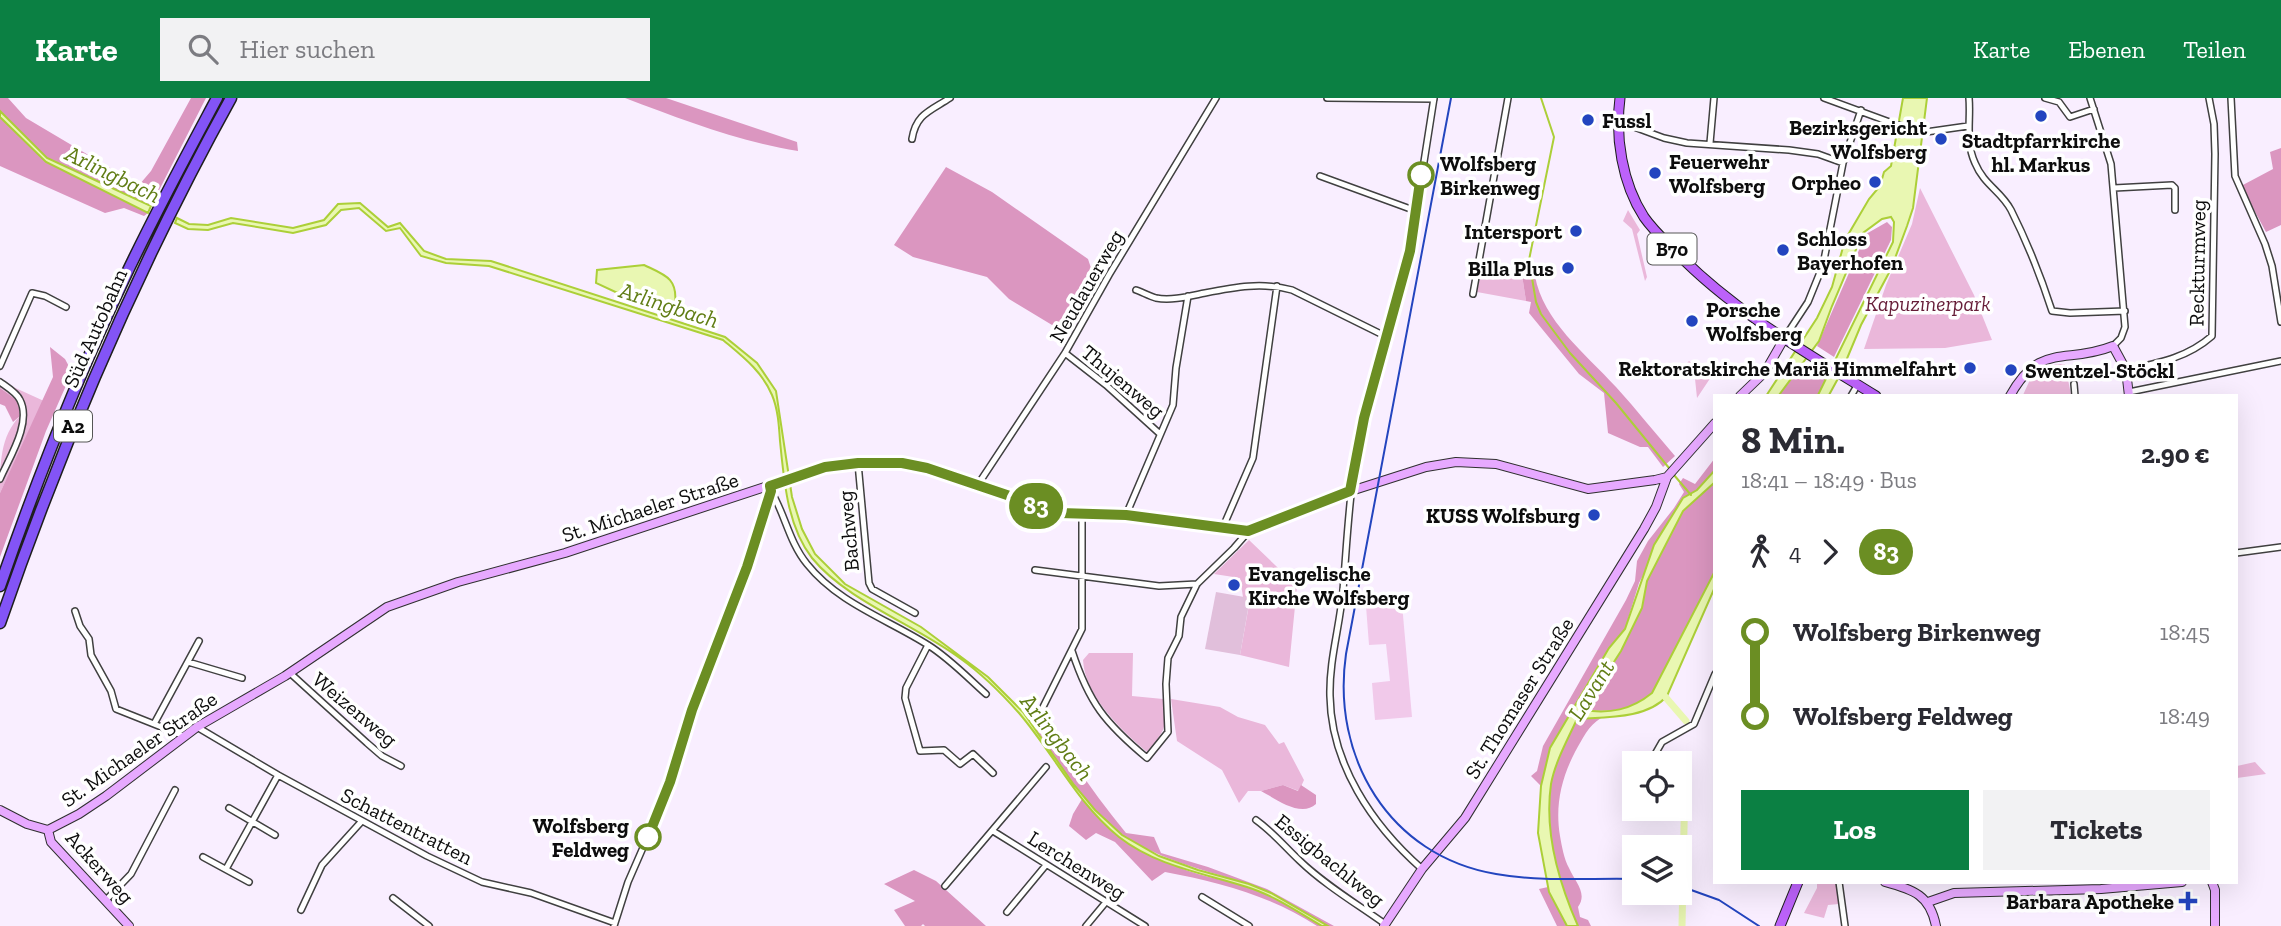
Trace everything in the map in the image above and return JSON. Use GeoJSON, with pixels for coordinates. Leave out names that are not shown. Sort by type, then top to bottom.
{"type":"FeatureCollection","features":[{"type":"Feature","properties":{"kind":"highway","name":"Süd Autobahn"},"geometry":{"type":"LineString","coordinates":[[0,586],[26,510],[86,362],[148,229],[217,98]]}},
{"type":"Feature","properties":{"kind":"highway","name":"Süd Autobahn"},"geometry":{"type":"LineString","coordinates":[[0,623],[38,512],[97,368],[159,234],[231,98]]}},
{"type":"Feature","properties":{"kind":"main road","name":"B70"},"geometry":{"type":"LineString","coordinates":[[1620,98],[1620,150],[1628,183],[1644,218],[1699,276],[1789,340],[1873,394]]}},
{"type":"Feature","properties":{"kind":"main road"},"geometry":{"type":"LineString","coordinates":[[1742,394],[1765,372],[1789,340]]}},
{"type":"Feature","properties":{"kind":"main road"},"geometry":{"type":"LineString","coordinates":[[2011,394],[2025,372],[2040,362],[2113,346],[2126,370],[2129,394]]}},
{"type":"Feature","properties":{"kind":"main road"},"geometry":{"type":"LineString","coordinates":[[1248,531],[1350,491],[1426,467],[1456,462],[1496,464],[1588,489],[1667,477],[1713,425]]}},
{"type":"Feature","properties":{"kind":"main road","name":"St. Michaeler Straße"},"geometry":{"type":"LineString","coordinates":[[0,810],[27,824],[48,830],[79,814],[197,727],[290,673],[387,607],[458,582],[565,553],[773,487],[795,476],[825,467],[858,463],[902,463],[927,468],[1042,509],[1082,515],[1126,515],[1248,531]]}},
{"type":"Feature","properties":{"kind":"main road","name":"St. Thomaser Straße"},"geometry":{"type":"LineString","coordinates":[[1384,925],[1422,869],[1465,818],[1644,529],[1667,477]]}},
{"type":"Feature","properties":{"kind":"main road","name":"Ackerweg"},"geometry":{"type":"LineString","coordinates":[[48,830],[51,842],[129,926]]}},
{"type":"Feature","properties":{"kind":"main road"},"geometry":{"type":"LineString","coordinates":[[1780,926],[1797,884]]}},
{"type":"Feature","properties":{"kind":"main road"},"geometry":{"type":"LineString","coordinates":[[1892,884],[1910,889],[1928,902],[1937,926]]}},
{"type":"Feature","properties":{"kind":"main road"},"geometry":{"type":"LineString","coordinates":[[1928,902],[1954,893],[2101,889],[2159,884]]}},
{"type":"Feature","properties":{"kind":"main road"},"geometry":{"type":"LineString","coordinates":[[2213,884],[2215,926]]}},
{"type":"Feature","properties":{"kind":"street"},"geometry":{"type":"LineString","coordinates":[[912,139],[914,126],[920,117],[950,98]]}},
{"type":"Feature","properties":{"kind":"street","name":"Neudauerweg"},"geometry":{"type":"LineString","coordinates":[[977,486],[1065,353],[1216,98]]}},
{"type":"Feature","properties":{"kind":"street"},"geometry":{"type":"LineString","coordinates":[[1327,98],[1434,99],[1410,251],[1364,418],[1350,491],[1343,592],[1330,695],[1332,723],[1343,760],[1359,795],[1380,827],[1422,869]]}},
{"type":"Feature","properties":{"kind":"street"},"geometry":{"type":"LineString","coordinates":[[1472,294],[1508,98]]}},
{"type":"Feature","properties":{"kind":"street"},"geometry":{"type":"LineString","coordinates":[[1710,143],[1714,98]]}},
{"type":"Feature","properties":{"kind":"street"},"geometry":{"type":"LineString","coordinates":[[1825,98],[1926,132],[1968,126]]}},
{"type":"Feature","properties":{"kind":"street"},"geometry":{"type":"LineString","coordinates":[[1852,106],[1854,98]]}},
{"type":"Feature","properties":{"kind":"street"},"geometry":{"type":"LineString","coordinates":[[1969,98],[1968,141],[1974,161],[1983,179],[2010,209],[2041,277],[2052,311],[2124,311]]}},
{"type":"Feature","properties":{"kind":"street"},"geometry":{"type":"LineString","coordinates":[[2045,98],[2059,103],[2070,117],[2094,109]]}},
{"type":"Feature","properties":{"kind":"street"},"geometry":{"type":"LineString","coordinates":[[2090,98],[2111,164],[2114,188],[2124,332],[2113,346]]}},
{"type":"Feature","properties":{"kind":"street","name":"Reckturmweg"},"geometry":{"type":"LineString","coordinates":[[2126,370],[2173,359],[2198,349],[2212,336],[2215,154],[2214,124],[2209,98]]}},
{"type":"Feature","properties":{"kind":"street"},"geometry":{"type":"LineString","coordinates":[[2231,98],[2235,176],[2268,255],[2281,321]]}},
{"type":"Feature","properties":{"kind":"street"},"geometry":{"type":"LineString","coordinates":[[1789,340],[1823,265],[1843,163],[1861,110]]}},
{"type":"Feature","properties":{"kind":"street"},"geometry":{"type":"LineString","coordinates":[[1618,121],[1686,143],[1790,150],[1818,154],[1843,163]]}},
{"type":"Feature","properties":{"kind":"street"},"geometry":{"type":"LineString","coordinates":[[1320,176],[1416,211]]}},
{"type":"Feature","properties":{"kind":"street"},"geometry":{"type":"LineString","coordinates":[[2114,188],[2172,185],[2175,188],[2175,210]]}},
{"type":"Feature","properties":{"kind":"street"},"geometry":{"type":"LineString","coordinates":[[1136,290],[1156,298],[1259,285],[1277,286],[1292,290],[1387,337]]}},
{"type":"Feature","properties":{"kind":"street"},"geometry":{"type":"LineString","coordinates":[[1223,527],[1254,458],[1277,286]]}},
{"type":"Feature","properties":{"kind":"street"},"geometry":{"type":"LineString","coordinates":[[0,366],[32,293],[45,296],[66,307]]}},
{"type":"Feature","properties":{"kind":"street"},"geometry":{"type":"LineString","coordinates":[[1126,515],[1173,405],[1188,296]]}},
{"type":"Feature","properties":{"kind":"street","name":"Thujenweg"},"geometry":{"type":"LineString","coordinates":[[1065,353],[1160,433]]}},
{"type":"Feature","properties":{"kind":"street"},"geometry":{"type":"LineString","coordinates":[[2129,394],[2281,361]]}},
{"type":"Feature","properties":{"kind":"street"},"geometry":{"type":"LineString","coordinates":[[0,382],[19,397],[24,410],[22,426],[0,479]]}},
{"type":"Feature","properties":{"kind":"street"},"geometry":{"type":"LineString","coordinates":[[1851,394],[1858,384]]}},
{"type":"Feature","properties":{"kind":"street"},"geometry":{"type":"LineString","coordinates":[[2074,384],[2075,394]]}},
{"type":"Feature","properties":{"kind":"street","name":"Bachweg"},"geometry":{"type":"LineString","coordinates":[[858,463],[869,583],[872,589],[915,613]]}},
{"type":"Feature","properties":{"kind":"street"},"geometry":{"type":"LineString","coordinates":[[773,487],[791,538],[806,563],[832,590],[928,645],[986,694]]}},
{"type":"Feature","properties":{"kind":"street"},"geometry":{"type":"LineString","coordinates":[[615,925],[628,882],[666,792],[692,710],[747,567],[773,487]]}},
{"type":"Feature","properties":{"kind":"street"},"geometry":{"type":"LineString","coordinates":[[1043,707],[1082,629],[1082,515]]}},
{"type":"Feature","properties":{"kind":"street"},"geometry":{"type":"LineString","coordinates":[[1072,651],[1081,678],[1095,705],[1117,734],[1147,758],[1168,732],[1168,659],[1179,636],[1181,617],[1198,584],[1248,531]]}},
{"type":"Feature","properties":{"kind":"street"},"geometry":{"type":"LineString","coordinates":[[2238,553],[2281,547]]}},
{"type":"Feature","properties":{"kind":"street"},"geometry":{"type":"LineString","coordinates":[[1035,570],[1158,586],[1198,584]]}},
{"type":"Feature","properties":{"kind":"street"},"geometry":{"type":"LineString","coordinates":[[75,611],[75,617],[89,639],[91,655],[111,691],[116,709],[184,736]]}},
{"type":"Feature","properties":{"kind":"street"},"geometry":{"type":"LineString","coordinates":[[154,724],[200,640]]}},
{"type":"Feature","properties":{"kind":"street"},"geometry":{"type":"LineString","coordinates":[[928,645],[906,688],[905,698],[920,751],[944,750],[960,764],[973,754],[993,773]]}},
{"type":"Feature","properties":{"kind":"street"},"geometry":{"type":"LineString","coordinates":[[188,662],[242,678]]}},
{"type":"Feature","properties":{"kind":"street","name":"Weizenweg"},"geometry":{"type":"LineString","coordinates":[[290,673],[374,750],[401,766]]}},
{"type":"Feature","properties":{"kind":"street"},"geometry":{"type":"LineString","coordinates":[[1657,751],[1662,742],[1694,724],[1713,687]]}},
{"type":"Feature","properties":{"kind":"street","name":"Schattentratten"},"geometry":{"type":"LineString","coordinates":[[197,727],[360,822],[482,882],[531,893],[615,925]]}},
{"type":"Feature","properties":{"kind":"street","name":"Lerchenweg"},"geometry":{"type":"LineString","coordinates":[[945,886],[1046,767]]}},
{"type":"Feature","properties":{"kind":"street"},"geometry":{"type":"LineString","coordinates":[[226,869],[278,775]]}},
{"type":"Feature","properties":{"kind":"street"},"geometry":{"type":"LineString","coordinates":[[106,900],[131,874],[175,790]]}},
{"type":"Feature","properties":{"kind":"street"},"geometry":{"type":"LineString","coordinates":[[229,808],[275,835]]}},
{"type":"Feature","properties":{"kind":"street","name":"Essigbachlweg"},"geometry":{"type":"LineString","coordinates":[[1256,820],[1276,834],[1323,880],[1384,925]]}},
{"type":"Feature","properties":{"kind":"street"},"geometry":{"type":"LineString","coordinates":[[302,910],[323,865],[360,822]]}},
{"type":"Feature","properties":{"kind":"street","name":"Lerchenweg"},"geometry":{"type":"LineString","coordinates":[[993,831],[1145,926]]}},
{"type":"Feature","properties":{"kind":"street"},"geometry":{"type":"LineString","coordinates":[[203,857],[249,882]]}},
{"type":"Feature","properties":{"kind":"street"},"geometry":{"type":"LineString","coordinates":[[1007,912],[1046,865]]}},
{"type":"Feature","properties":{"kind":"street"},"geometry":{"type":"LineString","coordinates":[[1839,884],[1845,926]]}},
{"type":"Feature","properties":{"kind":"street"},"geometry":{"type":"LineString","coordinates":[[393,898],[429,926]]}},
{"type":"Feature","properties":{"kind":"street"},"geometry":{"type":"LineString","coordinates":[[1202,898],[1249,926]]}},
{"type":"Feature","properties":{"kind":"street"},"geometry":{"type":"LineString","coordinates":[[1086,926],[1106,902]]}},
{"type":"Feature","properties":{"kind":"green space","name":"Kapuzinerpark"},"geometry":{"type":"Polygon","coordinates":[[[1920,188],[1974,295],[1992,340],[1945,348],[1864,349],[1886,285],[1912,224],[1920,188]]]}},
{"type":"Feature","properties":{"kind":"green space"},"geometry":{"type":"Polygon","coordinates":[[[1628,210],[1640,230],[1637,234],[1647,277],[1645,281],[1632,229],[1623,221],[1628,210]]]}},
{"type":"Feature","properties":{"kind":"green space"},"geometry":{"type":"Polygon","coordinates":[[[1483,263],[1511,268],[1510,274],[1522,275],[1526,301],[1477,292],[1483,263]]]}},
{"type":"Feature","properties":{"kind":"green space"},"geometry":{"type":"Polygon","coordinates":[[[1689,361],[1711,377],[1697,398],[1694,369],[1687,363],[1689,361]]]}},
{"type":"Feature","properties":{"kind":"green space"},"geometry":{"type":"Polygon","coordinates":[[[2065,364],[2071,394],[2023,394],[2034,371],[2065,364]]]}},
{"type":"Feature","properties":{"kind":"green space"},"geometry":{"type":"Polygon","coordinates":[[[0,381],[44,401],[0,493],[5,442],[20,416],[18,401],[0,388],[0,381]]]}},
{"type":"Feature","properties":{"kind":"green space"},"geometry":{"type":"Polygon","coordinates":[[[1249,540],[1297,586],[1289,667],[1240,655],[1250,599],[1243,597],[1240,578],[1214,574],[1249,540]]]}},
{"type":"Feature","properties":{"kind":"green space"},"geometry":{"type":"Polygon","coordinates":[[[1089,653],[1133,653],[1132,696],[1163,699],[1164,728],[1147,752],[1116,723],[1097,699],[1085,673],[1083,660],[1089,653]]]}},
{"type":"Feature","properties":{"kind":"green space"},"geometry":{"type":"Polygon","coordinates":[[[1171,699],[1220,707],[1238,717],[1265,725],[1279,744],[1284,742],[1304,780],[1299,791],[1283,785],[1261,791],[1248,791],[1239,803],[1222,770],[1177,741],[1171,699]]]}},
{"type":"Feature","properties":{"kind":"green space"},"geometry":{"type":"Polygon","coordinates":[[[2255,762],[2266,774],[2238,778],[2238,766],[2255,762]]]}},
{"type":"Feature","properties":{"kind":"green space"},"geometry":{"type":"Polygon","coordinates":[[[1817,884],[1837,885],[1839,904],[1828,905],[1824,918],[1804,913],[1817,884]]]}},
{"type":"Feature","properties":{"kind":"shaded area"},"geometry":{"type":"Polygon","coordinates":[[[0,98],[8,98],[26,118],[139,185],[151,171],[191,98],[206,98],[151,206],[47,158],[0,111],[0,98]]]}},
{"type":"Feature","properties":{"kind":"shaded area"},"geometry":{"type":"Polygon","coordinates":[[[625,98],[666,98],[797,142],[798,151],[732,136],[625,98]]]}},
{"type":"Feature","properties":{"kind":"shaded area"},"geometry":{"type":"Polygon","coordinates":[[[0,117],[46,162],[148,213],[144,216],[124,208],[105,213],[0,166],[0,117]]]}},
{"type":"Feature","properties":{"kind":"shaded area"},"geometry":{"type":"Polygon","coordinates":[[[2281,148],[2281,225],[2266,232],[2241,186],[2273,169],[2270,152],[2281,148]]]}},
{"type":"Feature","properties":{"kind":"shaded area"},"geometry":{"type":"Polygon","coordinates":[[[946,167],[992,192],[1088,259],[1096,283],[1072,323],[1057,328],[1009,299],[987,277],[913,257],[894,245],[946,167]]]}},
{"type":"Feature","properties":{"kind":"shaded area"},"geometry":{"type":"Polygon","coordinates":[[[1887,222],[1892,227],[1891,240],[1834,357],[1817,346],[1866,234],[1887,222]]]}},
{"type":"Feature","properties":{"kind":"shaded area"},"geometry":{"type":"Polygon","coordinates":[[[1522,275],[1535,276],[1547,308],[1556,322],[1675,456],[1663,467],[1648,447],[1640,447],[1608,433],[1604,393],[1579,374],[1529,313],[1531,302],[1526,301],[1522,275]]]}},
{"type":"Feature","properties":{"kind":"shaded area"},"geometry":{"type":"Polygon","coordinates":[[[50,347],[65,359],[72,372],[46,431],[0,557],[0,493],[53,377],[50,347]]]}},
{"type":"Feature","properties":{"kind":"shaded area"},"geometry":{"type":"Polygon","coordinates":[[[1803,363],[1827,377],[1818,394],[1780,394],[1803,363]]]}},
{"type":"Feature","properties":{"kind":"shaded area"},"geometry":{"type":"Polygon","coordinates":[[[0,388],[18,401],[20,416],[13,422],[5,406],[0,404],[0,388]]]}},
{"type":"Feature","properties":{"kind":"shaded area"},"geometry":{"type":"Polygon","coordinates":[[[1713,461],[1713,473],[1697,490],[1683,498],[1639,583],[1625,629],[1609,648],[1550,748],[1541,786],[1531,776],[1537,771],[1543,746],[1626,600],[1635,581],[1637,561],[1648,541],[1684,492],[1679,484],[1683,478],[1695,484],[1713,461]]]}},
{"type":"Feature","properties":{"kind":"shaded area"},"geometry":{"type":"Polygon","coordinates":[[[1713,484],[1713,575],[1652,693],[1636,704],[1620,709],[1583,710],[1621,651],[1642,608],[1647,581],[1683,511],[1713,484]]]}},
{"type":"Feature","properties":{"kind":"shaded area"},"geometry":{"type":"Polygon","coordinates":[[[1216,592],[1250,598],[1240,655],[1205,649],[1216,592]]]}},
{"type":"Feature","properties":{"kind":"shaded area"},"geometry":{"type":"Polygon","coordinates":[[[1402,604],[1412,717],[1375,720],[1372,683],[1390,681],[1386,644],[1369,645],[1366,606],[1402,604]]]}},
{"type":"Feature","properties":{"kind":"shaded area"},"geometry":{"type":"Polygon","coordinates":[[[1049,718],[1084,778],[1126,833],[1154,837],[1161,853],[1267,889],[1334,926],[1328,926],[1258,888],[1185,864],[1139,845],[1110,826],[1086,801],[1036,729],[1049,718]]]}},
{"type":"Feature","properties":{"kind":"shaded area"},"geometry":{"type":"Polygon","coordinates":[[[1601,718],[1589,729],[1575,752],[1566,772],[1559,803],[1563,853],[1580,888],[1580,917],[1588,920],[1591,926],[1578,926],[1559,875],[1551,839],[1549,802],[1553,776],[1577,719],[1601,718]]]}},
{"type":"Feature","properties":{"kind":"shaded area"},"geometry":{"type":"Polygon","coordinates":[[[1283,785],[1298,791],[1301,785],[1316,795],[1316,804],[1310,808],[1296,808],[1261,791],[1283,785]]]}},
{"type":"Feature","properties":{"kind":"shaded area"},"geometry":{"type":"Polygon","coordinates":[[[1082,799],[1120,835],[1149,854],[1198,874],[1260,892],[1322,926],[1317,926],[1263,898],[1205,880],[1165,872],[1152,881],[1115,842],[1096,833],[1086,840],[1069,826],[1082,799]]]}},
{"type":"Feature","properties":{"kind":"shaded area"},"geometry":{"type":"Polygon","coordinates":[[[914,870],[936,881],[986,926],[905,926],[894,910],[915,901],[884,884],[914,870]]]}},
{"type":"Feature","properties":{"kind":"shaded area"},"geometry":{"type":"Polygon","coordinates":[[[1548,887],[1567,926],[1557,926],[1539,889],[1548,887]]]}},
{"type":"Feature","properties":{"kind":"water"},"geometry":{"type":"Polygon","coordinates":[[[1903,98],[1927,98],[1913,208],[1891,269],[1861,325],[1841,373],[1830,394],[1818,394],[1893,242],[1894,222],[1891,217],[1882,219],[1863,233],[1819,341],[1780,394],[1767,394],[1817,318],[1832,287],[1845,240],[1869,199],[1880,186],[1884,172],[1891,166],[1903,98]]]}},
{"type":"Feature","properties":{"kind":"water","name":"Arlingbach"},"geometry":{"type":"Polygon","coordinates":[[[0,111],[47,158],[151,206],[148,213],[46,162],[0,117],[0,111]]]}},
{"type":"Feature","properties":{"kind":"water"},"geometry":{"type":"Polygon","coordinates":[[[360,203],[388,227],[400,223],[424,251],[446,259],[491,261],[725,337],[757,363],[776,391],[792,497],[802,529],[815,554],[845,584],[921,627],[988,677],[1023,712],[1074,785],[1095,810],[1122,835],[1159,856],[1271,893],[1328,926],[1322,926],[1257,890],[1180,868],[1133,847],[1090,809],[1032,729],[984,678],[943,647],[863,600],[827,573],[812,558],[792,517],[785,487],[776,406],[768,386],[757,371],[723,340],[489,266],[446,263],[421,256],[400,228],[386,231],[359,208],[341,210],[326,225],[293,233],[233,223],[208,230],[188,229],[175,223],[177,218],[189,224],[208,225],[231,218],[293,228],[324,220],[338,204],[360,203]]]}},
{"type":"Feature","properties":{"kind":"water"},"geometry":{"type":"Polygon","coordinates":[[[644,265],[664,275],[672,283],[675,304],[670,309],[624,296],[596,283],[597,270],[644,265]]]}},
{"type":"Feature","properties":{"kind":"water","name":"Lavant"},"geometry":{"type":"Polygon","coordinates":[[[1713,472],[1713,484],[1683,511],[1647,581],[1642,608],[1621,651],[1583,710],[1620,709],[1652,693],[1713,575],[1713,592],[1667,696],[1659,704],[1637,713],[1577,719],[1555,767],[1549,802],[1551,839],[1559,875],[1578,926],[1567,926],[1549,892],[1538,833],[1541,786],[1550,748],[1609,648],[1625,629],[1654,545],[1683,498],[1697,490],[1713,472]]]}},
{"type":"Feature","properties":{"kind":"waterway"},"geometry":{"type":"LineString","coordinates":[[1541,98],[1554,137],[1529,260],[1536,302],[1541,314],[1570,353],[1616,403],[1669,468]]}},
{"type":"Feature","properties":{"kind":"waterway"},"geometry":{"type":"LineString","coordinates":[[1674,475],[1691,495]]}},
{"type":"Feature","properties":{"kind":"waterway"},"geometry":{"type":"LineString","coordinates":[[1661,692],[1686,721]]}},
{"type":"Feature","properties":{"kind":"waterway"},"geometry":{"type":"LineString","coordinates":[[1682,926],[1684,821]]}},
{"type":"Feature","properties":{"kind":"railway"},"geometry":{"type":"LineString","coordinates":[[1451,98],[1346,654],[1344,692],[1348,729],[1359,764],[1375,796],[1398,824],[1425,847],[1458,864],[1496,874],[1548,879],[1622,879]]}},
{"type":"Feature","properties":{"kind":"railway"},"geometry":{"type":"LineString","coordinates":[[1692,890],[1719,900],[1759,926]]}},
{"type":"Feature","properties":{"kind":"bus line","name":"83"},"geometry":{"type":"LineString","coordinates":[[648,837],[670,782],[692,710],[747,567],[771,491],[770,486],[825,467],[858,463],[902,463],[927,468],[1060,513],[1126,515],[1248,531],[1350,491],[1364,418],[1410,251],[1421,175]]}},
{"type":"Feature","properties":{"kind":"place","name":"Stadtpfarrkirche hl. Markus"},"geometry":{"type":"Point","coordinates":[2041,116]}},
{"type":"Feature","properties":{"kind":"place","name":"Fussl"},"geometry":{"type":"Point","coordinates":[1588,120]}},
{"type":"Feature","properties":{"kind":"place","name":"Bezirksgericht Wolfsberg"},"geometry":{"type":"Point","coordinates":[1941,139]}},
{"type":"Feature","properties":{"kind":"place","name":"Feuerwehr Wolfsberg"},"geometry":{"type":"Point","coordinates":[1655,173]}},
{"type":"Feature","properties":{"kind":"place","name":"Wolfsberg Birkenweg"},"geometry":{"type":"Point","coordinates":[1421,175]}},
{"type":"Feature","properties":{"kind":"place","name":"Orpheo"},"geometry":{"type":"Point","coordinates":[1875,182]}},
{"type":"Feature","properties":{"kind":"place","name":"Intersport"},"geometry":{"type":"Point","coordinates":[1576,231]}},
{"type":"Feature","properties":{"kind":"place","name":"Schloss Bayerhofen"},"geometry":{"type":"Point","coordinates":[1783,250]}},
{"type":"Feature","properties":{"kind":"place","name":"Billa Plus"},"geometry":{"type":"Point","coordinates":[1568,268]}},
{"type":"Feature","properties":{"kind":"place","name":"Porsche Wolfsberg"},"geometry":{"type":"Point","coordinates":[1692,321]}},
{"type":"Feature","properties":{"kind":"place","name":"Rektoratskirche Mariä Himmelfahrt"},"geometry":{"type":"Point","coordinates":[1970,368]}},
{"type":"Feature","properties":{"kind":"place","name":"Swentzel-Stöckl"},"geometry":{"type":"Point","coordinates":[2011,370]}},
{"type":"Feature","properties":{"kind":"place","name":"KUSS Wolfsburg"},"geometry":{"type":"Point","coordinates":[1594,515]}},
{"type":"Feature","properties":{"kind":"place","name":"Evangelische Kirche Wolfsberg"},"geometry":{"type":"Point","coordinates":[1234,585]}},
{"type":"Feature","properties":{"kind":"place","name":"Wolfsberg Feldweg"},"geometry":{"type":"Point","coordinates":[648,837]}},
{"type":"Feature","properties":{"kind":"place","name":"Barbara Apotheke"},"geometry":{"type":"Point","coordinates":[2188,901]}}]}
